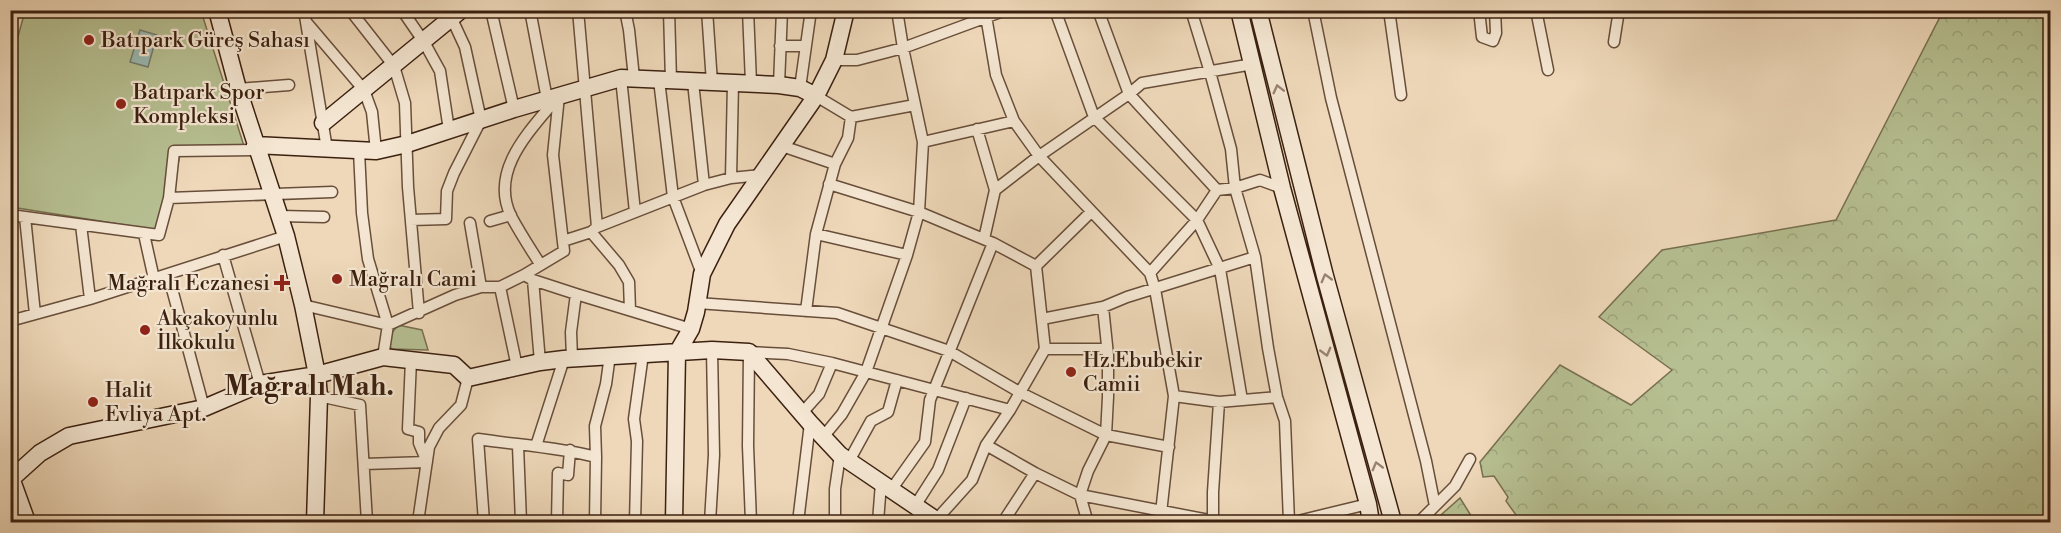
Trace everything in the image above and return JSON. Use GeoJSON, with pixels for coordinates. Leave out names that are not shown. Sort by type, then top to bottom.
{"type":"FeatureCollection","features":[{"type":"Feature","properties":{"kind":"street"},"geometry":{"type":"LineString","coordinates":[[217,10],[256,148],[286,236],[317,375],[319,396],[315,522]]}},
{"type":"Feature","properties":{"kind":"street"},"geometry":{"type":"LineString","coordinates":[[304,10],[327,149]]}},
{"type":"Feature","properties":{"kind":"street"},"geometry":{"type":"LineString","coordinates":[[350,10],[394,66],[405,103],[419,313]]}},
{"type":"Feature","properties":{"kind":"street"},"geometry":{"type":"LineString","coordinates":[[402,10],[440,71],[449,130]]}},
{"type":"Feature","properties":{"kind":"street"},"geometry":{"type":"LineString","coordinates":[[491,10],[514,109]]}},
{"type":"Feature","properties":{"kind":"street"},"geometry":{"type":"LineString","coordinates":[[303,305],[388,325],[455,295],[481,287],[500,287],[528,278],[540,264],[564,251],[553,155],[553,97],[530,10]]}},
{"type":"Feature","properties":{"kind":"street"},"geometry":{"type":"LineString","coordinates":[[578,10],[586,88],[594,230],[620,265],[629,282],[630,310]]}},
{"type":"Feature","properties":{"kind":"street"},"geometry":{"type":"LineString","coordinates":[[625,10],[629,30],[628,78],[635,212]]}},
{"type":"Feature","properties":{"kind":"street"},"geometry":{"type":"LineString","coordinates":[[669,10],[665,81],[673,197],[702,274]]}},
{"type":"Feature","properties":{"kind":"street"},"geometry":{"type":"LineString","coordinates":[[707,10],[712,83]]}},
{"type":"Feature","properties":{"kind":"street"},"geometry":{"type":"LineString","coordinates":[[748,10],[751,83]]}},
{"type":"Feature","properties":{"kind":"street"},"geometry":{"type":"LineString","coordinates":[[778,85],[782,10]]}},
{"type":"Feature","properties":{"kind":"street"},"geometry":{"type":"LineString","coordinates":[[800,88],[811,10]]}},
{"type":"Feature","properties":{"kind":"street"},"geometry":{"type":"LineString","coordinates":[[674,522],[677,353],[691,329],[702,274],[727,224],[816,96],[834,60],[846,10]]}},
{"type":"Feature","properties":{"kind":"street"},"geometry":{"type":"LineString","coordinates":[[823,437],[842,414],[866,372],[907,255],[919,212],[923,142],[897,10]]}},
{"type":"Feature","properties":{"kind":"street"},"geometry":{"type":"LineString","coordinates":[[834,60],[857,60],[903,48],[985,15],[1006,10]]}},
{"type":"Feature","properties":{"kind":"street"},"geometry":{"type":"LineString","coordinates":[[1055,10],[1094,117],[1197,220],[1220,269],[1242,400]]}},
{"type":"Feature","properties":{"kind":"street"},"geometry":{"type":"LineString","coordinates":[[1098,10],[1129,94],[1218,190]]}},
{"type":"Feature","properties":{"kind":"street"},"geometry":{"type":"LineString","coordinates":[[1191,10],[1231,149],[1235,188],[1256,257],[1268,348],[1277,397],[1285,421],[1289,522]]}},
{"type":"Feature","properties":{"kind":"street"},"geometry":{"type":"LineString","coordinates":[[1239,10],[1282,188],[1371,522]]}},
{"type":"Feature","properties":{"kind":"street"},"geometry":{"type":"LineString","coordinates":[[1258,10],[1326,276],[1393,522]]}},
{"type":"Feature","properties":{"kind":"street"},"geometry":{"type":"LineString","coordinates":[[1312,10],[1331,98],[1423,449],[1435,506]]}},
{"type":"Feature","properties":{"kind":"street"},"geometry":{"type":"LineString","coordinates":[[1389,10],[1401,95]]}},
{"type":"Feature","properties":{"kind":"street"},"geometry":{"type":"LineString","coordinates":[[1479,10],[1482,37],[1493,41],[1496,33],[1494,10]]}},
{"type":"Feature","properties":{"kind":"street"},"geometry":{"type":"LineString","coordinates":[[1536,10],[1548,70]]}},
{"type":"Feature","properties":{"kind":"street"},"geometry":{"type":"LineString","coordinates":[[1614,42],[1619,10]]}},
{"type":"Feature","properties":{"kind":"street"},"geometry":{"type":"LineString","coordinates":[[323,123],[424,42],[453,13],[465,47],[481,120],[447,190],[446,219],[411,220]]}},
{"type":"Feature","properties":{"kind":"street"},"geometry":{"type":"LineString","coordinates":[[985,15],[996,75],[1014,121],[1039,156],[1150,273],[1155,289],[1174,396],[1161,517]]}},
{"type":"Feature","properties":{"kind":"street"},"geometry":{"type":"LineString","coordinates":[[307,23],[364,90],[372,112],[376,151]]}},
{"type":"Feature","properties":{"kind":"street"},"geometry":{"type":"LineString","coordinates":[[780,46],[805,46]]}},
{"type":"Feature","properties":{"kind":"street"},"geometry":{"type":"LineString","coordinates":[[995,190],[1142,83],[1253,64]]}},
{"type":"Feature","properties":{"kind":"street"},"geometry":{"type":"LineString","coordinates":[[10,215],[159,235],[169,198],[174,151],[256,148],[376,151],[407,144],[553,97],[628,78],[751,83],[800,88],[851,117],[915,105]]}},
{"type":"Feature","properties":{"kind":"street"},"geometry":{"type":"LineString","coordinates":[[693,82],[704,185]]}},
{"type":"Feature","properties":{"kind":"street"},"geometry":{"type":"LineString","coordinates":[[731,178],[733,83]]}},
{"type":"Feature","properties":{"kind":"street"},"geometry":{"type":"LineString","coordinates":[[238,89],[289,85]]}},
{"type":"Feature","properties":{"kind":"street"},"geometry":{"type":"LineString","coordinates":[[540,264],[511,215],[505,198],[505,176],[518,144],[553,97]]}},
{"type":"Feature","properties":{"kind":"street"},"geometry":{"type":"LineString","coordinates":[[806,311],[816,234],[835,164],[848,138],[851,117]]}},
{"type":"Feature","properties":{"kind":"street"},"geometry":{"type":"LineString","coordinates":[[923,142],[1014,121]]}},
{"type":"Feature","properties":{"kind":"street"},"geometry":{"type":"LineString","coordinates":[[878,522],[886,487],[925,442],[930,400],[988,241],[995,190],[977,129]]}},
{"type":"Feature","properties":{"kind":"street"},"geometry":{"type":"LineString","coordinates":[[782,146],[835,164]]}},
{"type":"Feature","properties":{"kind":"street"},"geometry":{"type":"LineString","coordinates":[[359,151],[362,213],[368,259],[388,325],[383,357]]}},
{"type":"Feature","properties":{"kind":"street"},"geometry":{"type":"LineString","coordinates":[[563,241],[704,185],[731,178],[761,175]]}},
{"type":"Feature","properties":{"kind":"street"},"geometry":{"type":"LineString","coordinates":[[1150,273],[1197,220],[1218,190],[1235,188],[1260,180],[1282,188]]}},
{"type":"Feature","properties":{"kind":"street"},"geometry":{"type":"LineString","coordinates":[[829,184],[919,212],[988,241],[1036,266]]}},
{"type":"Feature","properties":{"kind":"street"},"geometry":{"type":"LineString","coordinates":[[169,198],[332,192]]}},
{"type":"Feature","properties":{"kind":"street"},"geometry":{"type":"LineString","coordinates":[[1036,266],[1091,212]]}},
{"type":"Feature","properties":{"kind":"street"},"geometry":{"type":"LineString","coordinates":[[490,221],[511,215]]}},
{"type":"Feature","properties":{"kind":"street"},"geometry":{"type":"LineString","coordinates":[[280,216],[324,217]]}},
{"type":"Feature","properties":{"kind":"street"},"geometry":{"type":"LineString","coordinates":[[25,217],[35,314]]}},
{"type":"Feature","properties":{"kind":"street"},"geometry":{"type":"LineString","coordinates":[[470,223],[481,287]]}},
{"type":"Feature","properties":{"kind":"street"},"geometry":{"type":"LineString","coordinates":[[81,225],[90,299]]}},
{"type":"Feature","properties":{"kind":"street"},"geometry":{"type":"LineString","coordinates":[[144,234],[154,279]]}},
{"type":"Feature","properties":{"kind":"street"},"geometry":{"type":"LineString","coordinates":[[816,234],[907,255]]}},
{"type":"Feature","properties":{"kind":"street"},"geometry":{"type":"LineString","coordinates":[[10,321],[90,299],[286,236]]}},
{"type":"Feature","properties":{"kind":"street"},"geometry":{"type":"LineString","coordinates":[[223,255],[260,384]]}},
{"type":"Feature","properties":{"kind":"street"},"geometry":{"type":"LineString","coordinates":[[1042,319],[1103,307],[1256,257]]}},
{"type":"Feature","properties":{"kind":"street"},"geometry":{"type":"LineString","coordinates":[[749,352],[823,437],[845,458],[938,521],[972,480],[986,445],[1021,393],[1045,349],[1036,266]]}},
{"type":"Feature","properties":{"kind":"street"},"geometry":{"type":"LineString","coordinates":[[168,274],[204,408]]}},
{"type":"Feature","properties":{"kind":"street"},"geometry":{"type":"LineString","coordinates":[[528,278],[691,329]]}},
{"type":"Feature","properties":{"kind":"street"},"geometry":{"type":"LineString","coordinates":[[528,278],[540,362]]}},
{"type":"Feature","properties":{"kind":"street"},"geometry":{"type":"LineString","coordinates":[[500,287],[517,366]]}},
{"type":"Feature","properties":{"kind":"street"},"geometry":{"type":"LineString","coordinates":[[536,446],[568,359],[576,294]]}},
{"type":"Feature","properties":{"kind":"street"},"geometry":{"type":"LineString","coordinates":[[697,303],[837,313],[949,351],[1021,393],[1106,435],[1169,447]]}},
{"type":"Feature","properties":{"kind":"street"},"geometry":{"type":"LineString","coordinates":[[1084,522],[1086,516],[1080,495],[1088,471],[1106,435],[1107,349],[1103,307]]}},
{"type":"Feature","properties":{"kind":"street"},"geometry":{"type":"LineString","coordinates":[[1045,349],[1107,349]]}},
{"type":"Feature","properties":{"kind":"street"},"geometry":{"type":"LineString","coordinates":[[468,378],[540,362],[610,355],[712,350],[788,354],[832,363],[1010,410]]}},
{"type":"Feature","properties":{"kind":"street"},"geometry":{"type":"LineString","coordinates":[[710,522],[714,455],[712,350]]}},
{"type":"Feature","properties":{"kind":"street"},"geometry":{"type":"LineString","coordinates":[[749,352],[748,446],[751,522]]}},
{"type":"Feature","properties":{"kind":"street"},"geometry":{"type":"LineString","coordinates":[[635,522],[637,441],[634,419],[643,354]]}},
{"type":"Feature","properties":{"kind":"street"},"geometry":{"type":"LineString","coordinates":[[595,522],[595,426],[606,384],[610,355]]}},
{"type":"Feature","properties":{"kind":"street"},"geometry":{"type":"LineString","coordinates":[[27,522],[11,478],[40,453],[69,436],[204,408],[260,384],[317,375],[383,357],[454,365],[468,378]]}},
{"type":"Feature","properties":{"kind":"street"},"geometry":{"type":"LineString","coordinates":[[411,360],[408,429],[419,432],[419,443],[427,462]]}},
{"type":"Feature","properties":{"kind":"street"},"geometry":{"type":"LineString","coordinates":[[798,522],[806,418],[832,363]]}},
{"type":"Feature","properties":{"kind":"street"},"geometry":{"type":"LineString","coordinates":[[418,522],[429,447],[439,428],[461,405],[468,378]]}},
{"type":"Feature","properties":{"kind":"street"},"geometry":{"type":"LineString","coordinates":[[835,522],[835,489],[845,458],[871,422],[888,412],[897,380]]}},
{"type":"Feature","properties":{"kind":"street"},"geometry":{"type":"LineString","coordinates":[[319,396],[360,405],[368,522]]}},
{"type":"Feature","properties":{"kind":"street"},"geometry":{"type":"LineString","coordinates":[[1174,396],[1219,402],[1277,397]]}},
{"type":"Feature","properties":{"kind":"street"},"geometry":{"type":"LineString","coordinates":[[915,506],[938,470],[966,398]]}},
{"type":"Feature","properties":{"kind":"street"},"geometry":{"type":"LineString","coordinates":[[986,445],[1080,495],[1161,517],[1216,522],[1213,492],[1219,402]]}},
{"type":"Feature","properties":{"kind":"street"},"geometry":{"type":"LineString","coordinates":[[484,522],[478,439],[518,446],[570,450],[596,457]]}},
{"type":"Feature","properties":{"kind":"street"},"geometry":{"type":"LineString","coordinates":[[518,446],[520,522]]}},
{"type":"Feature","properties":{"kind":"street"},"geometry":{"type":"LineString","coordinates":[[557,522],[558,473],[567,475],[570,450]]}},
{"type":"Feature","properties":{"kind":"street"},"geometry":{"type":"LineString","coordinates":[[1419,522],[1455,486],[1470,459]]}},
{"type":"Feature","properties":{"kind":"street"},"geometry":{"type":"LineString","coordinates":[[364,464],[427,462]]}},
{"type":"Feature","properties":{"kind":"street"},"geometry":{"type":"LineString","coordinates":[[1003,522],[1035,473]]}},
{"type":"Feature","properties":{"kind":"street"},"geometry":{"type":"LineString","coordinates":[[1294,522],[1368,504]]}},
{"type":"Feature","properties":{"kind":"green space","name":"Batıpark Spor Kompleksi"},"geometry":{"type":"Polygon","coordinates":[[[25,11],[201,11],[244,146],[182,146],[163,231],[11,207],[11,62],[25,11]]]}},
{"type":"Feature","properties":{"kind":"green space"},"geometry":{"type":"Polygon","coordinates":[[[1943,11],[2044,11],[2050,18],[2050,522],[1521,522],[1506,501],[1508,497],[1494,476],[1483,477],[1480,462],[1560,365],[1631,405],[1672,370],[1599,317],[1662,250],[1836,220],[1943,11]]]}},
{"type":"Feature","properties":{"kind":"green space"},"geometry":{"type":"Polygon","coordinates":[[[398,325],[422,330],[428,350],[392,349],[389,346],[391,334],[398,325]]]}},
{"type":"Feature","properties":{"kind":"green space"},"geometry":{"type":"Polygon","coordinates":[[[1460,498],[1475,522],[1433,522],[1460,498]]]}},
{"type":"Feature","properties":{"kind":"water"},"geometry":{"type":"Polygon","coordinates":[[[140,30],[157,35],[148,67],[130,62],[140,30]]]}},
{"type":"Feature","properties":{"kind":"place","name":"Batıpark Güreş Sahası"},"geometry":{"type":"Point","coordinates":[89,40]}},
{"type":"Feature","properties":{"kind":"place","name":"Batıpark Spor Kompleksi"},"geometry":{"type":"Point","coordinates":[121,104]}},
{"type":"Feature","properties":{"kind":"place","name":"Mağralı Cami"},"geometry":{"type":"Point","coordinates":[337,279]}},
{"type":"Feature","properties":{"kind":"place","name":"Mağralı Eczanesi"},"geometry":{"type":"Point","coordinates":[282,283]}},
{"type":"Feature","properties":{"kind":"place","name":"Akçakoyunlu İlkokulu"},"geometry":{"type":"Point","coordinates":[145,330]}},
{"type":"Feature","properties":{"kind":"place","name":"Hz.Ebubekir Camii"},"geometry":{"type":"Point","coordinates":[1071,372]}},
{"type":"Feature","properties":{"kind":"place","name":"Halit Evliya Apt."},"geometry":{"type":"Point","coordinates":[93,402]}},
{"type":"Feature","properties":{"kind":"district","name":"Mağralı Mah."},"geometry":{"type":"Point","coordinates":[309,386]}}]}
